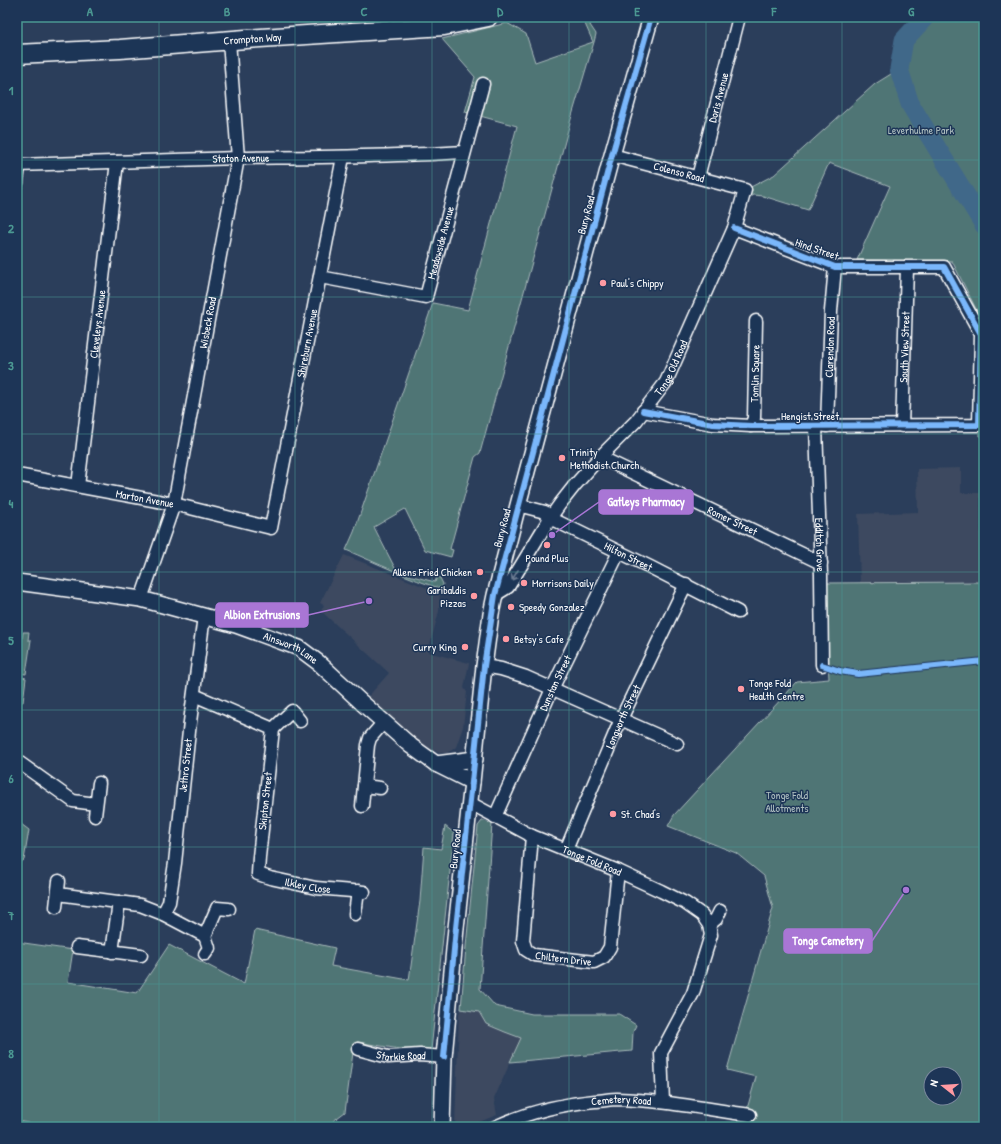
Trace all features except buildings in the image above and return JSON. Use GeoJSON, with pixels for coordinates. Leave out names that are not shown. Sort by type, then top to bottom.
{"type":"FeatureCollection","features":[{"type":"Feature","properties":{"kind":"highway","name":"Crompton Way"},"geometry":{"type":"LineString","coordinates":[[17,54],[120,49],[229,40],[444,26],[488,17]]}},
{"type":"Feature","properties":{"kind":"main road","name":"Bury Road"},"geometry":{"type":"LineString","coordinates":[[442,1127],[444,1057],[456,928],[484,666],[495,595],[612,155],[651,17]]}},
{"type":"Feature","properties":{"kind":"main road","name":"Ainsworth Lane"},"geometry":{"type":"LineString","coordinates":[[17,582],[141,599],[236,625],[299,648],[319,663],[383,723],[410,746],[436,764],[472,782]]}},
{"type":"Feature","properties":{"kind":"main road"},"geometry":{"type":"LineString","coordinates":[[436,764],[475,759]]}},
{"type":"Feature","properties":{"kind":"street"},"geometry":{"type":"LineString","coordinates":[[428,17],[444,26]]}},
{"type":"Feature","properties":{"kind":"street","name":"Doris Avenue"},"geometry":{"type":"LineString","coordinates":[[698,177],[739,17]]}},
{"type":"Feature","properties":{"kind":"street","name":"Wisbeck Road"},"geometry":{"type":"LineString","coordinates":[[141,599],[174,504],[238,158],[229,40]]}},
{"type":"Feature","properties":{"kind":"street","name":"Meadowside Avenue"},"geometry":{"type":"LineString","coordinates":[[320,277],[426,297],[483,84]]}},
{"type":"Feature","properties":{"kind":"street","name":"Staton Avenue"},"geometry":{"type":"LineString","coordinates":[[18,165],[238,158],[429,155],[464,152]]}},
{"type":"Feature","properties":{"kind":"street","name":"Colenso Road"},"geometry":{"type":"LineString","coordinates":[[612,155],[745,190]]}},
{"type":"Feature","properties":{"kind":"street","name":"Shireburn Avenue"},"geometry":{"type":"LineString","coordinates":[[270,528],[343,157]]}},
{"type":"Feature","properties":{"kind":"street","name":"Cleveleys Avenue"},"geometry":{"type":"LineString","coordinates":[[78,486],[117,162]]}},
{"type":"Feature","properties":{"kind":"street"},"geometry":{"type":"LineString","coordinates":[[17,183],[18,165]]}},
{"type":"Feature","properties":{"kind":"street","name":"Tonge Old Road"},"geometry":{"type":"LineString","coordinates":[[495,595],[508,587],[550,518],[575,485],[636,421],[666,382],[734,228],[745,190]]}},
{"type":"Feature","properties":{"kind":"street","name":"Hind Street"},"geometry":{"type":"LineString","coordinates":[[734,228],[835,267],[944,267],[981,334],[979,426]]}},
{"type":"Feature","properties":{"kind":"street","name":"Clarendon Road"},"geometry":{"type":"LineString","coordinates":[[822,426],[835,267]]}},
{"type":"Feature","properties":{"kind":"street","name":"South View Street"},"geometry":{"type":"LineString","coordinates":[[902,426],[907,268]]}},
{"type":"Feature","properties":{"kind":"street","name":"Tomlin Square"},"geometry":{"type":"LineString","coordinates":[[751,426],[754,418],[756,321]]}},
{"type":"Feature","properties":{"kind":"street","name":"Hengist Street"},"geometry":{"type":"LineString","coordinates":[[643,411],[713,424],[751,426],[979,426]]}},
{"type":"Feature","properties":{"kind":"street","name":"Edditch Grove"},"geometry":{"type":"LineString","coordinates":[[822,426],[820,563],[822,665]]}},
{"type":"Feature","properties":{"kind":"street","name":"Romer Street"},"geometry":{"type":"LineString","coordinates":[[600,458],[820,563]]}},
{"type":"Feature","properties":{"kind":"street","name":"Marton Avenue"},"geometry":{"type":"LineString","coordinates":[[17,475],[174,504],[270,528]]}},
{"type":"Feature","properties":{"kind":"street","name":"Hilton Street"},"geometry":{"type":"LineString","coordinates":[[518,505],[545,512],[550,518],[686,584],[738,612]]}},
{"type":"Feature","properties":{"kind":"street","name":"Dunstan Street"},"geometry":{"type":"LineString","coordinates":[[496,817],[552,689],[619,552]]}},
{"type":"Feature","properties":{"kind":"street","name":"Longworth Street"},"geometry":{"type":"LineString","coordinates":[[566,850],[621,719],[686,584]]}},
{"type":"Feature","properties":{"kind":"street","name":"Jethro Street"},"geometry":{"type":"LineString","coordinates":[[163,914],[169,902],[175,863],[204,616]]}},
{"type":"Feature","properties":{"kind":"street"},"geometry":{"type":"LineString","coordinates":[[484,666],[501,669],[526,677],[677,744]]}},
{"type":"Feature","properties":{"kind":"street"},"geometry":{"type":"LineString","coordinates":[[194,695],[273,728],[292,710],[300,720]]}},
{"type":"Feature","properties":{"kind":"street"},"geometry":{"type":"LineString","coordinates":[[362,806],[368,745],[370,738],[383,723]]}},
{"type":"Feature","properties":{"kind":"street","name":"Skipton Street"},"geometry":{"type":"LineString","coordinates":[[258,874],[273,728]]}},
{"type":"Feature","properties":{"kind":"street"},"geometry":{"type":"LineString","coordinates":[[17,761],[73,801],[96,804]]}},
{"type":"Feature","properties":{"kind":"street"},"geometry":{"type":"LineString","coordinates":[[95,816],[99,783]]}},
{"type":"Feature","properties":{"kind":"street"},"geometry":{"type":"LineString","coordinates":[[364,786],[380,788]]}},
{"type":"Feature","properties":{"kind":"street","name":"Tonge Fold Road"},"geometry":{"type":"LineString","coordinates":[[470,803],[532,836],[618,871],[685,903],[702,915],[709,925]]}},
{"type":"Feature","properties":{"kind":"street","name":"Chiltern Drive"},"geometry":{"type":"LineString","coordinates":[[532,836],[523,941],[526,950],[534,955],[594,962],[604,957],[610,947],[618,871]]}},
{"type":"Feature","properties":{"kind":"street","name":"Ilkley Close"},"geometry":{"type":"LineString","coordinates":[[258,874],[316,888],[361,891],[356,914]]}},
{"type":"Feature","properties":{"kind":"street"},"geometry":{"type":"LineString","coordinates":[[56,907],[59,881]]}},
{"type":"Feature","properties":{"kind":"street"},"geometry":{"type":"LineString","coordinates":[[58,894],[140,905],[163,914],[205,936]]}},
{"type":"Feature","properties":{"kind":"street"},"geometry":{"type":"LineString","coordinates":[[112,952],[119,902]]}},
{"type":"Feature","properties":{"kind":"street"},"geometry":{"type":"LineString","coordinates":[[205,954],[209,948],[205,936],[217,908],[229,909]]}},
{"type":"Feature","properties":{"kind":"street"},"geometry":{"type":"LineString","coordinates":[[663,1102],[661,1053],[693,993],[711,935],[709,925],[716,919],[720,911]]}},
{"type":"Feature","properties":{"kind":"street"},"geometry":{"type":"LineString","coordinates":[[77,947],[141,955]]}},
{"type":"Feature","properties":{"kind":"street","name":"Starkie Road"},"geometry":{"type":"LineString","coordinates":[[358,1049],[393,1058],[420,1055],[444,1057]]}},
{"type":"Feature","properties":{"kind":"street","name":"Cemetery Road"},"geometry":{"type":"LineString","coordinates":[[495,1127],[540,1112],[580,1103],[615,1099],[663,1102],[750,1115]]}},
{"type":"Feature","properties":{"kind":"shaded area"},"geometry":{"type":"Polygon","coordinates":[[[961,468],[961,493],[980,493],[981,582],[860,583],[858,514],[918,512],[917,469],[961,468]]]}},
{"type":"Feature","properties":{"kind":"shaded area"},"geometry":{"type":"Polygon","coordinates":[[[344,555],[440,593],[439,611],[428,652],[469,663],[464,688],[467,692],[463,727],[456,747],[447,753],[432,750],[395,726],[366,699],[389,673],[321,611],[324,605],[320,603],[344,555]]]}},
{"type":"Feature","properties":{"kind":"shaded area"},"geometry":{"type":"Polygon","coordinates":[[[461,1009],[479,1012],[486,1024],[521,1038],[494,1099],[497,1115],[466,1127],[455,1127],[459,1014],[461,1009]]]}},
{"type":"Feature","properties":{"kind":"green space"},"geometry":{"type":"Polygon","coordinates":[[[582,17],[592,17],[590,25],[596,34],[571,119],[480,453],[475,457],[450,549],[453,550],[451,557],[425,550],[405,509],[374,527],[397,572],[435,582],[437,577],[440,578],[443,584],[442,589],[405,576],[346,550],[354,532],[433,303],[468,310],[517,126],[465,112],[475,77],[442,39],[507,23],[526,34],[535,62],[593,42],[582,17]]]}},
{"type":"Feature","properties":{"kind":"green space","name":"Leverhulme Park"},"geometry":{"type":"Polygon","coordinates":[[[925,17],[958,17],[956,21],[966,17],[984,17],[984,436],[980,436],[983,323],[952,261],[857,260],[890,186],[829,163],[808,210],[763,196],[753,195],[742,202],[745,190],[774,175],[875,84],[899,69],[904,40],[925,17]]]}},
{"type":"Feature","properties":{"kind":"green space","name":"Tonge Fold Allotments"},"geometry":{"type":"Polygon","coordinates":[[[981,562],[984,563],[984,1127],[742,1127],[756,1077],[727,1070],[773,908],[764,876],[736,853],[668,826],[674,815],[797,682],[829,679],[824,583],[980,582],[981,562]]]}},
{"type":"Feature","properties":{"kind":"green space"},"geometry":{"type":"Polygon","coordinates":[[[23,632],[29,632],[28,640],[31,640],[26,674],[17,673],[23,632]]]}},
{"type":"Feature","properties":{"kind":"green space"},"geometry":{"type":"Polygon","coordinates":[[[17,676],[26,678],[23,702],[17,701],[17,676]]]}},
{"type":"Feature","properties":{"kind":"green space"},"geometry":{"type":"Polygon","coordinates":[[[17,821],[29,830],[24,860],[17,865],[17,821]]]}},
{"type":"Feature","properties":{"kind":"green space"},"geometry":{"type":"Polygon","coordinates":[[[482,821],[492,824],[480,989],[495,1006],[532,1014],[619,1014],[636,1025],[633,1032],[632,1051],[510,1062],[521,1038],[486,1024],[479,1012],[461,1009],[478,826],[482,821]]]}},
{"type":"Feature","properties":{"kind":"green space"},"geometry":{"type":"Polygon","coordinates":[[[445,826],[454,833],[431,1050],[406,1050],[357,1042],[354,1045],[345,1112],[333,1121],[333,1127],[39,1127],[17,1121],[17,942],[73,950],[68,982],[137,993],[169,945],[244,984],[255,930],[335,948],[331,966],[409,980],[420,901],[424,847],[441,849],[445,826]]]}},
{"type":"Feature","properties":{"kind":"waterway"},"geometry":{"type":"LineString","coordinates":[[925,17],[904,40],[899,69],[910,104],[984,225]]}},
{"type":"Feature","properties":{"kind":"cycle path"},"geometry":{"type":"LineString","coordinates":[[444,1057],[484,666],[495,595],[612,155],[651,17]]}},
{"type":"Feature","properties":{"kind":"cycle path"},"geometry":{"type":"LineString","coordinates":[[643,411],[713,424],[751,426],[979,425],[981,334],[944,267],[835,267],[734,228]]}},
{"type":"Feature","properties":{"kind":"cycle path"},"geometry":{"type":"LineString","coordinates":[[822,665],[840,671],[858,674],[984,661]]}},
{"type":"Feature","properties":{"kind":"place","name":"Paul's Chippy"},"geometry":{"type":"Point","coordinates":[603,283]}},
{"type":"Feature","properties":{"kind":"place","name":"Trinity Methodist Church"},"geometry":{"type":"Point","coordinates":[562,458]}},
{"type":"Feature","properties":{"kind":"place","name":"Gatleys Pharmacy"},"geometry":{"type":"Point","coordinates":[552,535]}},
{"type":"Feature","properties":{"kind":"place","name":"Pound Plus"},"geometry":{"type":"Point","coordinates":[547,545]}},
{"type":"Feature","properties":{"kind":"place","name":"Allens Fried Chicken"},"geometry":{"type":"Point","coordinates":[480,572]}},
{"type":"Feature","properties":{"kind":"place","name":"Morrisons Daily"},"geometry":{"type":"Point","coordinates":[524,583]}},
{"type":"Feature","properties":{"kind":"place","name":"Garibaldis Pizzas"},"geometry":{"type":"Point","coordinates":[474,596]}},
{"type":"Feature","properties":{"kind":"place","name":"Albion Extrusions"},"geometry":{"type":"Point","coordinates":[369,601]}},
{"type":"Feature","properties":{"kind":"place","name":"Speedy Gonzalez"},"geometry":{"type":"Point","coordinates":[511,607]}},
{"type":"Feature","properties":{"kind":"place","name":"Betsy's Cafe"},"geometry":{"type":"Point","coordinates":[506,639]}},
{"type":"Feature","properties":{"kind":"place","name":"Curry King"},"geometry":{"type":"Point","coordinates":[465,647]}},
{"type":"Feature","properties":{"kind":"place","name":"Tonge Fold Health Centre"},"geometry":{"type":"Point","coordinates":[741,689]}},
{"type":"Feature","properties":{"kind":"place","name":"St. Chad's"},"geometry":{"type":"Point","coordinates":[613,814]}},
{"type":"Feature","properties":{"kind":"place","name":"Tonge Cemetery"},"geometry":{"type":"Point","coordinates":[906,890]}}]}
